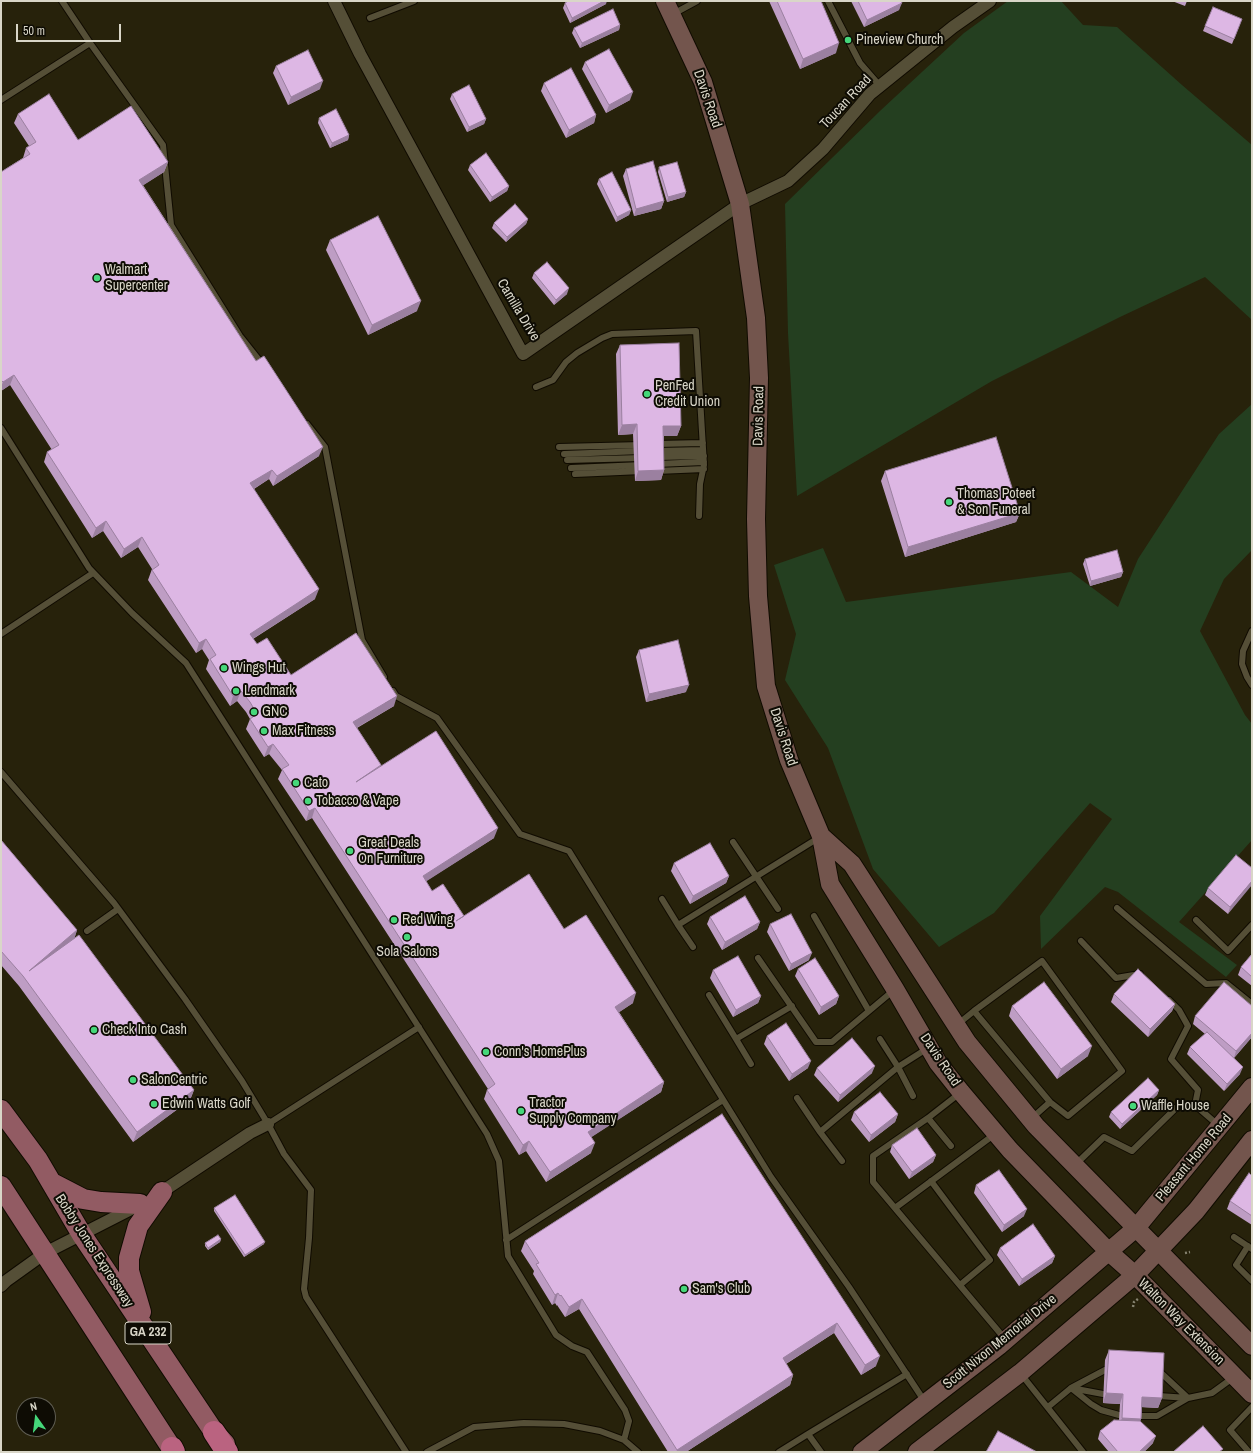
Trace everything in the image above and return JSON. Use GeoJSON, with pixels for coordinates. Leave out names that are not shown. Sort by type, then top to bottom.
{"type":"FeatureCollection","features":[{"type":"Feature","properties":{"kind":"highway","name":"Bobby Jones Expressway"},"geometry":{"type":"LineString","coordinates":[[214,1432],[227,1452]]}},
{"type":"Feature","properties":{"kind":"main road","name":"Davis Road"},"geometry":{"type":"LineString","coordinates":[[668,8],[703,82],[740,204],[756,318],[759,378],[756,519],[758,596],[766,686],[789,760],[821,836],[830,884],[895,989],[938,1063],[1010,1150],[1109,1252]]}},
{"type":"Feature","properties":{"kind":"main road","name":"Davis Road"},"geometry":{"type":"LineString","coordinates":[[821,836],[852,864],[967,1042],[1031,1119],[1136,1228]]}},
{"type":"Feature","properties":{"kind":"main road","name":"Pleasant Home Road"},"geometry":{"type":"LineString","coordinates":[[1136,1228],[1252,1087]]}},
{"type":"Feature","properties":{"kind":"main road","name":"Bobby Jones Expressway"},"geometry":{"type":"LineString","coordinates":[[1,1110],[38,1160],[82,1235],[214,1432]]}},
{"type":"Feature","properties":{"kind":"main road"},"geometry":{"type":"LineString","coordinates":[[917,1452],[1020,1373],[1135,1275],[1196,1211],[1252,1140]]}},
{"type":"Feature","properties":{"kind":"main road"},"geometry":{"type":"LineString","coordinates":[[52,1183],[83,1199],[101,1202],[140,1204]]}},
{"type":"Feature","properties":{"kind":"main road","name":"GA 232"},"geometry":{"type":"LineString","coordinates":[[1,1186],[173,1451]]}},
{"type":"Feature","properties":{"kind":"main road"},"geometry":{"type":"LineString","coordinates":[[146,1331],[129,1271],[128,1258],[138,1226],[162,1192]]}},
{"type":"Feature","properties":{"kind":"main road"},"geometry":{"type":"LineString","coordinates":[[1136,1228],[1252,1346]]}},
{"type":"Feature","properties":{"kind":"main road","name":"Scott Nixon Memorial Drive"},"geometry":{"type":"LineString","coordinates":[[862,1452],[1006,1340],[1136,1228]]}},
{"type":"Feature","properties":{"kind":"main road","name":"Walton Way Extension"},"geometry":{"type":"LineString","coordinates":[[1109,1252],[1135,1275],[1252,1394]]}},
{"type":"Feature","properties":{"kind":"main road"},"geometry":{"type":"LineString","coordinates":[[214,1432],[231,1452]]}},
{"type":"Feature","properties":{"kind":"street","name":"Camilla Drive"},"geometry":{"type":"LineString","coordinates":[[334,1],[360,54],[523,354],[740,204]]}},
{"type":"Feature","properties":{"kind":"street","name":"Toucan Road"},"geometry":{"type":"LineString","coordinates":[[740,204],[788,181],[823,149],[870,94],[953,27],[990,1]]}},
{"type":"Feature","properties":{"kind":"street"},"geometry":{"type":"LineString","coordinates":[[1,1286],[45,1253],[162,1192],[250,1133],[268,1124]]}},
{"type":"Feature","properties":{"kind":"lane"},"geometry":{"type":"LineString","coordinates":[[62,1],[163,145],[171,225],[240,336],[269,373]]}},
{"type":"Feature","properties":{"kind":"lane"},"geometry":{"type":"LineString","coordinates":[[370,18],[414,1]]}},
{"type":"Feature","properties":{"kind":"lane"},"geometry":{"type":"LineString","coordinates":[[668,8],[697,1]]}},
{"type":"Feature","properties":{"kind":"lane"},"geometry":{"type":"LineString","coordinates":[[828,1],[860,63],[880,86]]}},
{"type":"Feature","properties":{"kind":"lane"},"geometry":{"type":"LineString","coordinates":[[1,100],[90,43]]}},
{"type":"Feature","properties":{"kind":"lane"},"geometry":{"type":"LineString","coordinates":[[536,388],[553,380],[566,362],[576,353],[612,334],[696,331],[703,456],[699,516]]}},
{"type":"Feature","properties":{"kind":"lane"},"geometry":{"type":"LineString","coordinates":[[302,416],[325,447],[362,640],[396,696],[437,718],[520,834],[569,851],[771,1177],[849,1287],[925,1402]]}},
{"type":"Feature","properties":{"kind":"lane"},"geometry":{"type":"LineString","coordinates":[[1,428],[89,568],[132,613],[186,663],[487,1134],[499,1161],[508,1256],[556,1335],[572,1346],[587,1352],[624,1410],[629,1421],[624,1440]]}},
{"type":"Feature","properties":{"kind":"lane"},"geometry":{"type":"LineString","coordinates":[[559,447],[703,456]]}},
{"type":"Feature","properties":{"kind":"lane"},"geometry":{"type":"LineString","coordinates":[[564,454],[703,456]]}},
{"type":"Feature","properties":{"kind":"lane"},"geometry":{"type":"LineString","coordinates":[[567,460],[703,456]]}},
{"type":"Feature","properties":{"kind":"lane"},"geometry":{"type":"LineString","coordinates":[[571,468],[703,456]]}},
{"type":"Feature","properties":{"kind":"lane"},"geometry":{"type":"LineString","coordinates":[[575,474],[703,456]]}},
{"type":"Feature","properties":{"kind":"lane"},"geometry":{"type":"LineString","coordinates":[[1,634],[93,573]]}},
{"type":"Feature","properties":{"kind":"lane"},"geometry":{"type":"LineString","coordinates":[[1252,631],[1243,651],[1242,664],[1246,677],[1252,685]]}},
{"type":"Feature","properties":{"kind":"lane"},"geometry":{"type":"LineString","coordinates":[[1,772],[118,909],[185,999],[234,1069],[268,1124],[284,1154],[311,1190],[309,1238],[304,1289],[306,1297],[406,1452]]}},
{"type":"Feature","properties":{"kind":"lane"},"geometry":{"type":"LineString","coordinates":[[678,925],[821,836]]}},
{"type":"Feature","properties":{"kind":"lane"},"geometry":{"type":"LineString","coordinates":[[733,842],[778,908]]}},
{"type":"Feature","properties":{"kind":"lane"},"geometry":{"type":"LineString","coordinates":[[662,899],[693,947]]}},
{"type":"Feature","properties":{"kind":"lane"},"geometry":{"type":"LineString","coordinates":[[1117,908],[1206,984],[1226,983],[1252,1004]]}},
{"type":"Feature","properties":{"kind":"lane"},"geometry":{"type":"LineString","coordinates":[[87,931],[118,909]]}},
{"type":"Feature","properties":{"kind":"lane"},"geometry":{"type":"LineString","coordinates":[[814,916],[869,1011]]}},
{"type":"Feature","properties":{"kind":"lane"},"geometry":{"type":"LineString","coordinates":[[1196,920],[1228,951],[1252,924]]}},
{"type":"Feature","properties":{"kind":"lane"},"geometry":{"type":"LineString","coordinates":[[1081,941],[1116,978],[1140,974],[1146,979]]}},
{"type":"Feature","properties":{"kind":"lane"},"geometry":{"type":"LineString","coordinates":[[758,958],[816,1042],[832,1042],[895,989]]}},
{"type":"Feature","properties":{"kind":"lane"},"geometry":{"type":"LineString","coordinates":[[956,1025],[974,1011],[1042,961],[1122,1071],[1068,1116],[1050,1102],[974,1011]]}},
{"type":"Feature","properties":{"kind":"lane"},"geometry":{"type":"LineString","coordinates":[[1162,994],[1178,1010],[1188,1026],[1171,1059],[1198,1090],[1195,1105]]}},
{"type":"Feature","properties":{"kind":"lane"},"geometry":{"type":"LineString","coordinates":[[709,995],[752,1064]]}},
{"type":"Feature","properties":{"kind":"lane"},"geometry":{"type":"LineString","coordinates":[[736,1039],[792,1006]]}},
{"type":"Feature","properties":{"kind":"lane"},"geometry":{"type":"LineString","coordinates":[[268,1124],[419,1028]]}},
{"type":"Feature","properties":{"kind":"lane"},"geometry":{"type":"LineString","coordinates":[[880,1039],[898,1067],[912,1096]]}},
{"type":"Feature","properties":{"kind":"lane"},"geometry":{"type":"LineString","coordinates":[[820,1132],[898,1067],[929,1048]]}},
{"type":"Feature","properties":{"kind":"lane"},"geometry":{"type":"LineString","coordinates":[[961,1092],[928,1118],[873,1156],[873,1182],[1006,1340]]}},
{"type":"Feature","properties":{"kind":"lane"},"geometry":{"type":"LineString","coordinates":[[797,1098],[842,1161]]}},
{"type":"Feature","properties":{"kind":"lane"},"geometry":{"type":"LineString","coordinates":[[506,1240],[723,1100]]}},
{"type":"Feature","properties":{"kind":"lane"},"geometry":{"type":"LineString","coordinates":[[1031,1119],[1050,1102]]}},
{"type":"Feature","properties":{"kind":"lane"},"geometry":{"type":"LineString","coordinates":[[1075,1166],[1104,1137],[1132,1151],[1178,1106],[1195,1105],[1220,1126]]}},
{"type":"Feature","properties":{"kind":"lane"},"geometry":{"type":"LineString","coordinates":[[928,1118],[951,1146]]}},
{"type":"Feature","properties":{"kind":"lane"},"geometry":{"type":"LineString","coordinates":[[895,1208],[996,1133]]}},
{"type":"Feature","properties":{"kind":"lane"},"geometry":{"type":"LineString","coordinates":[[932,1181],[990,1260],[960,1285]]}},
{"type":"Feature","properties":{"kind":"lane"},"geometry":{"type":"LineString","coordinates":[[1234,1237],[1250,1248],[1236,1265],[1252,1281]]}},
{"type":"Feature","properties":{"kind":"lane"},"geometry":{"type":"LineString","coordinates":[[1048,1407],[1071,1388],[1104,1370]]}},
{"type":"Feature","properties":{"kind":"lane"},"geometry":{"type":"LineString","coordinates":[[1160,1372],[1188,1398]]}},
{"type":"Feature","properties":{"kind":"lane"},"geometry":{"type":"LineString","coordinates":[[1020,1373],[1083,1452]]}},
{"type":"Feature","properties":{"kind":"lane"},"geometry":{"type":"LineString","coordinates":[[779,1452],[907,1374]]}},
{"type":"Feature","properties":{"kind":"lane"},"geometry":{"type":"LineString","coordinates":[[1159,1396],[1188,1398],[1212,1393],[1235,1376]]}},
{"type":"Feature","properties":{"kind":"lane"},"geometry":{"type":"LineString","coordinates":[[1071,1388],[1103,1394]]}},
{"type":"Feature","properties":{"kind":"lane"},"geometry":{"type":"LineString","coordinates":[[1071,1388],[1101,1410],[1119,1415]]}},
{"type":"Feature","properties":{"kind":"lane"},"geometry":{"type":"LineString","coordinates":[[1138,1416],[1157,1416],[1188,1398]]}},
{"type":"Feature","properties":{"kind":"lane"},"geometry":{"type":"LineString","coordinates":[[1249,1452],[1230,1430],[1252,1407]]}},
{"type":"Feature","properties":{"kind":"lane"},"geometry":{"type":"LineString","coordinates":[[427,1452],[474,1427],[524,1423],[564,1424],[600,1431],[624,1440],[638,1452]]}},
{"type":"Feature","properties":{"kind":"lane"},"geometry":{"type":"LineString","coordinates":[[808,1434],[821,1452]]}},
{"type":"Feature","properties":{"kind":"path"},"geometry":{"type":"LineString","coordinates":[[1185,1253],[1190,1252]]}},
{"type":"Feature","properties":{"kind":"path"},"geometry":{"type":"LineString","coordinates":[[1133,1308],[1134,1302],[1141,1296]]}},
{"type":"Feature","properties":{"kind":"green space"},"geometry":{"type":"Polygon","coordinates":[[[1008,1],[1061,1],[1083,25],[1117,27],[1252,145],[1252,320],[1205,277],[1120,317],[992,381],[797,496],[788,333],[785,204],[881,110],[964,33],[1008,1]]]}},
{"type":"Feature","properties":{"kind":"green space"},"geometry":{"type":"Polygon","coordinates":[[[1252,404],[1252,550],[1224,579],[1200,631],[1245,715],[1252,724],[1252,840],[1179,922],[1237,965],[1226,977],[1118,892],[1105,887],[1041,949],[1040,916],[1112,819],[1090,803],[994,913],[939,947],[873,869],[828,748],[785,680],[796,634],[774,565],[823,548],[846,602],[1071,572],[1118,607],[1138,559],[1219,434],[1252,404]]]}},
{"type":"Feature","properties":{"kind":"building"},"geometry":{"type":"Polygon","coordinates":[[[568,1],[604,1],[572,18],[565,3],[568,1]]]}},
{"type":"Feature","properties":{"kind":"building"},"geometry":{"type":"Polygon","coordinates":[[[777,1],[821,1],[839,43],[803,59],[777,1]]]}},
{"type":"Feature","properties":{"kind":"building"},"geometry":{"type":"Polygon","coordinates":[[[858,1],[901,1],[902,3],[867,20],[858,1]]]}},
{"type":"Feature","properties":{"kind":"building"},"geometry":{"type":"Polygon","coordinates":[[[1213,7],[1242,19],[1234,39],[1205,26],[1213,7]]]}},
{"type":"Feature","properties":{"kind":"building"},"geometry":{"type":"Polygon","coordinates":[[[613,9],[620,25],[582,43],[574,28],[613,9]]]}},
{"type":"Feature","properties":{"kind":"building"},"geometry":{"type":"Polygon","coordinates":[[[609,49],[633,92],[609,105],[585,62],[609,49]]]}},
{"type":"Feature","properties":{"kind":"building"},"geometry":{"type":"Polygon","coordinates":[[[308,50],[323,81],[291,97],[276,66],[308,50]]]}},
{"type":"Feature","properties":{"kind":"building"},"geometry":{"type":"Polygon","coordinates":[[[571,68],[596,115],[569,130],[544,83],[571,68]]]}},
{"type":"Feature","properties":{"kind":"building"},"geometry":{"type":"Polygon","coordinates":[[[469,85],[486,119],[469,127],[452,94],[469,85]]]}},
{"type":"Feature","properties":{"kind":"building"},"geometry":{"type":"Polygon","coordinates":[[[49,94],[78,140],[131,106],[168,162],[139,180],[256,361],[264,356],[323,447],[277,476],[272,470],[250,483],[319,589],[250,634],[257,644],[267,638],[291,675],[356,633],[397,696],[353,722],[381,765],[356,782],[436,731],[498,828],[423,876],[432,891],[443,884],[464,916],[529,874],[564,929],[586,915],[636,993],[615,1007],[664,1082],[588,1132],[595,1143],[550,1172],[529,1141],[523,1145],[487,1090],[495,1084],[315,808],[309,811],[282,769],[289,765],[273,744],[268,747],[250,719],[257,714],[250,702],[241,691],[233,696],[210,659],[216,655],[206,639],[199,643],[152,570],[159,565],[142,537],[124,549],[106,521],[96,528],[47,452],[59,445],[14,375],[3,382],[1,380],[1,172],[30,154],[26,148],[36,142],[18,114],[49,94]]]}},
{"type":"Feature","properties":{"kind":"building"},"geometry":{"type":"Polygon","coordinates":[[[336,109],[349,135],[332,143],[319,118],[336,109]]]}},
{"type":"Feature","properties":{"kind":"building"},"geometry":{"type":"Polygon","coordinates":[[[486,153],[509,186],[492,197],[470,165],[486,153]]]}},
{"type":"Feature","properties":{"kind":"building"},"geometry":{"type":"Polygon","coordinates":[[[653,161],[664,201],[636,209],[626,169],[653,161]]]}},
{"type":"Feature","properties":{"kind":"building"},"geometry":{"type":"Polygon","coordinates":[[[677,162],[686,192],[668,197],[659,167],[677,162]]]}},
{"type":"Feature","properties":{"kind":"building"},"geometry":{"type":"Polygon","coordinates":[[[612,172],[631,210],[617,217],[599,179],[612,172]]]}},
{"type":"Feature","properties":{"kind":"building"},"geometry":{"type":"Polygon","coordinates":[[[515,204],[528,219],[507,237],[494,223],[515,204]]]}},
{"type":"Feature","properties":{"kind":"building"},"geometry":{"type":"Polygon","coordinates":[[[378,216],[421,301],[372,325],[330,240],[378,216]]]}},
{"type":"Feature","properties":{"kind":"building"},"geometry":{"type":"Polygon","coordinates":[[[547,262],[569,288],[556,300],[534,273],[547,262]]]}},
{"type":"Feature","properties":{"kind":"building","name":"PenFed Credit Union"},"geometry":{"type":"Polygon","coordinates":[[[679,343],[681,426],[663,426],[664,470],[638,471],[637,424],[622,425],[620,345],[679,343]]]}},
{"type":"Feature","properties":{"kind":"building","name":"Thomas Poteet & Son Funeral"},"geometry":{"type":"Polygon","coordinates":[[[996,437],[1020,513],[908,547],[885,471],[996,437]]]}},
{"type":"Feature","properties":{"kind":"building"},"geometry":{"type":"Polygon","coordinates":[[[1117,550],[1123,572],[1091,581],[1085,559],[1117,550]]]}},
{"type":"Feature","properties":{"kind":"building"},"geometry":{"type":"Polygon","coordinates":[[[678,640],[689,685],[649,694],[639,650],[678,640]]]}},
{"type":"Feature","properties":{"kind":"building"},"geometry":{"type":"Polygon","coordinates":[[[1,840],[77,930],[29,971],[79,935],[194,1090],[137,1132],[23,976],[1,951],[1,840]]]}},
{"type":"Feature","properties":{"kind":"building"},"geometry":{"type":"Polygon","coordinates":[[[710,843],[729,876],[693,896],[674,863],[710,843]]]}},
{"type":"Feature","properties":{"kind":"building"},"geometry":{"type":"Polygon","coordinates":[[[1236,855],[1252,868],[1252,881],[1230,907],[1208,888],[1236,855]]]}},
{"type":"Feature","properties":{"kind":"building"},"geometry":{"type":"Polygon","coordinates":[[[745,896],[760,922],[725,942],[710,917],[745,896]]]}},
{"type":"Feature","properties":{"kind":"building"},"geometry":{"type":"Polygon","coordinates":[[[791,914],[812,953],[791,964],[770,924],[791,914]]]}},
{"type":"Feature","properties":{"kind":"building"},"geometry":{"type":"Polygon","coordinates":[[[1252,954],[1252,977],[1241,967],[1252,954]]]}},
{"type":"Feature","properties":{"kind":"building"},"geometry":{"type":"Polygon","coordinates":[[[738,956],[761,996],[736,1010],[713,970],[738,956]]]}},
{"type":"Feature","properties":{"kind":"building"},"geometry":{"type":"Polygon","coordinates":[[[815,958],[839,996],[821,1007],[798,969],[815,958]]]}},
{"type":"Feature","properties":{"kind":"building"},"geometry":{"type":"Polygon","coordinates":[[[1138,969],[1175,1004],[1150,1029],[1114,994],[1138,969]]]}},
{"type":"Feature","properties":{"kind":"building"},"geometry":{"type":"Polygon","coordinates":[[[1044,982],[1092,1046],[1061,1069],[1012,1006],[1044,982]]]}},
{"type":"Feature","properties":{"kind":"building"},"geometry":{"type":"Polygon","coordinates":[[[1224,982],[1252,1006],[1252,1033],[1236,1051],[1195,1016],[1224,982]]]}},
{"type":"Feature","properties":{"kind":"building"},"geometry":{"type":"Polygon","coordinates":[[[786,1023],[811,1061],[792,1074],[767,1036],[786,1023]]]}},
{"type":"Feature","properties":{"kind":"building"},"geometry":{"type":"Polygon","coordinates":[[[1207,1032],[1243,1067],[1227,1084],[1190,1047],[1207,1032]]]}},
{"type":"Feature","properties":{"kind":"building"},"geometry":{"type":"Polygon","coordinates":[[[852,1038],[875,1066],[840,1095],[817,1068],[852,1038]]]}},
{"type":"Feature","properties":{"kind":"building","name":"Waffle House"},"geometry":{"type":"Polygon","coordinates":[[[1148,1078],[1159,1090],[1122,1124],[1111,1112],[1148,1078]]]}},
{"type":"Feature","properties":{"kind":"building"},"geometry":{"type":"Polygon","coordinates":[[[880,1092],[898,1114],[871,1135],[854,1112],[880,1092]]]}},
{"type":"Feature","properties":{"kind":"building","name":"Sam's Club"},"geometry":{"type":"Polygon","coordinates":[[[722,1114],[880,1356],[865,1365],[837,1323],[783,1358],[793,1375],[677,1450],[582,1299],[569,1307],[561,1295],[560,1296],[558,1293],[555,1295],[536,1264],[539,1263],[525,1241],[722,1114]]]}},
{"type":"Feature","properties":{"kind":"building"},"geometry":{"type":"Polygon","coordinates":[[[917,1128],[936,1155],[912,1172],[892,1145],[917,1128]]]}},
{"type":"Feature","properties":{"kind":"building"},"geometry":{"type":"Polygon","coordinates":[[[999,1170],[1027,1209],[1004,1225],[976,1185],[999,1170]]]}},
{"type":"Feature","properties":{"kind":"building"},"geometry":{"type":"Polygon","coordinates":[[[1249,1173],[1252,1176],[1252,1216],[1230,1201],[1249,1173]]]}},
{"type":"Feature","properties":{"kind":"building"},"geometry":{"type":"Polygon","coordinates":[[[235,1195],[265,1242],[245,1255],[214,1208],[235,1195]]]}},
{"type":"Feature","properties":{"kind":"building"},"geometry":{"type":"Polygon","coordinates":[[[1033,1224],[1055,1256],[1022,1279],[1000,1248],[1033,1224]]]}},
{"type":"Feature","properties":{"kind":"building"},"geometry":{"type":"Polygon","coordinates":[[[218,1235],[221,1239],[208,1248],[205,1243],[218,1235]]]}},
{"type":"Feature","properties":{"kind":"building"},"geometry":{"type":"Polygon","coordinates":[[[1109,1350],[1164,1353],[1162,1398],[1142,1397],[1141,1419],[1122,1418],[1123,1394],[1106,1393],[1109,1350]]]}},
{"type":"Feature","properties":{"kind":"building"},"geometry":{"type":"Polygon","coordinates":[[[1114,1420],[1140,1421],[1156,1436],[1139,1452],[1118,1452],[1100,1431],[1114,1420]]]}},
{"type":"Feature","properties":{"kind":"building"},"geometry":{"type":"Polygon","coordinates":[[[1203,1426],[1223,1449],[1219,1452],[1173,1452],[1203,1426]]]}},
{"type":"Feature","properties":{"kind":"building"},"geometry":{"type":"Polygon","coordinates":[[[998,1431],[1037,1452],[986,1452],[998,1431]]]}},
{"type":"Feature","properties":{"kind":"place","name":"Pineview Church"},"geometry":{"type":"Point","coordinates":[848,40]}},
{"type":"Feature","properties":{"kind":"place","name":"Walmart Supercenter"},"geometry":{"type":"Point","coordinates":[97,278]}},
{"type":"Feature","properties":{"kind":"place","name":"PenFed Credit Union"},"geometry":{"type":"Point","coordinates":[647,394]}},
{"type":"Feature","properties":{"kind":"place","name":"Thomas Poteet & Son Funeral"},"geometry":{"type":"Point","coordinates":[949,502]}},
{"type":"Feature","properties":{"kind":"place","name":"Wings Hut"},"geometry":{"type":"Point","coordinates":[224,668]}},
{"type":"Feature","properties":{"kind":"place","name":"Lendmark"},"geometry":{"type":"Point","coordinates":[236,691]}},
{"type":"Feature","properties":{"kind":"place","name":"GNC"},"geometry":{"type":"Point","coordinates":[254,712]}},
{"type":"Feature","properties":{"kind":"place","name":"Max Fitness"},"geometry":{"type":"Point","coordinates":[264,731]}},
{"type":"Feature","properties":{"kind":"place","name":"Cato"},"geometry":{"type":"Point","coordinates":[296,783]}},
{"type":"Feature","properties":{"kind":"place","name":"Tobacco & Vape"},"geometry":{"type":"Point","coordinates":[308,801]}},
{"type":"Feature","properties":{"kind":"place","name":"Great Deals On Furniture"},"geometry":{"type":"Point","coordinates":[350,851]}},
{"type":"Feature","properties":{"kind":"place","name":"Red Wing"},"geometry":{"type":"Point","coordinates":[394,920]}},
{"type":"Feature","properties":{"kind":"place","name":"Sola Salons"},"geometry":{"type":"Point","coordinates":[407,937]}},
{"type":"Feature","properties":{"kind":"place","name":"Check Into Cash"},"geometry":{"type":"Point","coordinates":[94,1030]}},
{"type":"Feature","properties":{"kind":"place","name":"Conn's HomePlus"},"geometry":{"type":"Point","coordinates":[486,1052]}},
{"type":"Feature","properties":{"kind":"place","name":"SalonCentric"},"geometry":{"type":"Point","coordinates":[133,1080]}},
{"type":"Feature","properties":{"kind":"place","name":"Edwin Watts Golf"},"geometry":{"type":"Point","coordinates":[154,1104]}},
{"type":"Feature","properties":{"kind":"place","name":"Waffle House"},"geometry":{"type":"Point","coordinates":[1133,1106]}},
{"type":"Feature","properties":{"kind":"place","name":"Tractor Supply Company"},"geometry":{"type":"Point","coordinates":[521,1111]}},
{"type":"Feature","properties":{"kind":"place","name":"Sam's Club"},"geometry":{"type":"Point","coordinates":[684,1289]}}]}
